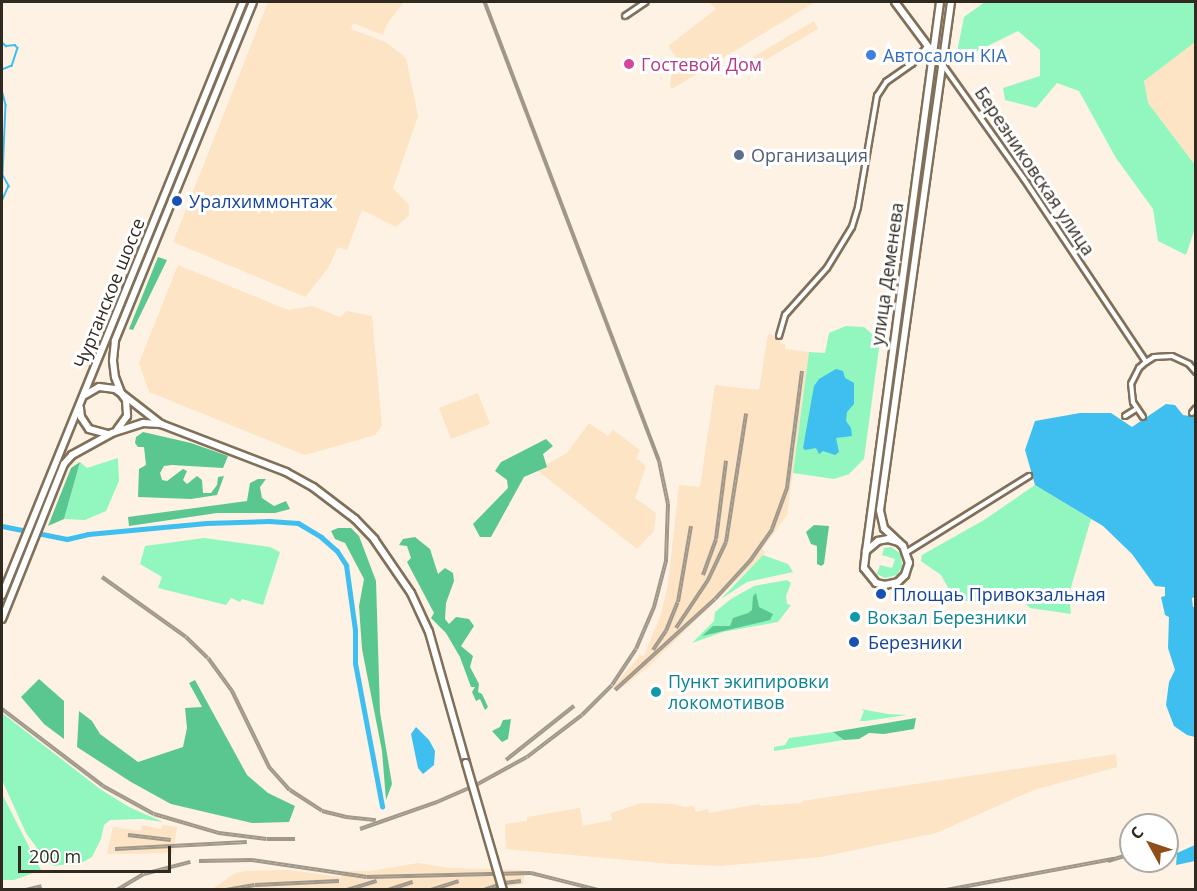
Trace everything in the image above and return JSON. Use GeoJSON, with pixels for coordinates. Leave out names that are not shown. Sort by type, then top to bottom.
{"type":"FeatureCollection","features":[{"type":"Feature","properties":{"kind":"street","name":"Чуртанское шоссе"},"geometry":{"type":"LineString","coordinates":[[2,595],[243,2]]}},
{"type":"Feature","properties":{"kind":"street","name":"Чуртанское шоссе"},"geometry":{"type":"LineString","coordinates":[[121,393],[113,362],[115,340],[253,2]]}},
{"type":"Feature","properties":{"kind":"street"},"geometry":{"type":"LineString","coordinates":[[625,16],[646,2]]}},
{"type":"Feature","properties":{"kind":"street","name":"Березниковская улица"},"geometry":{"type":"LineString","coordinates":[[895,2],[1024,178],[1146,362]]}},
{"type":"Feature","properties":{"kind":"street","name":"улица Деменева"},"geometry":{"type":"LineString","coordinates":[[866,551],[940,2]]}},
{"type":"Feature","properties":{"kind":"street","name":"улица Деменева"},"geometry":{"type":"LineString","coordinates":[[898,542],[884,528],[880,510],[951,2]]}},
{"type":"Feature","properties":{"kind":"street"},"geometry":{"type":"LineString","coordinates":[[779,336],[785,315],[827,268],[852,227],[860,197],[876,96],[886,82],[912,64],[927,47]]}},
{"type":"Feature","properties":{"kind":"street"},"geometry":{"type":"LineString","coordinates":[[1143,417],[1136,409],[1131,393],[1131,384],[1139,368],[1154,357],[1172,356],[1180,358],[1195,372]]}},
{"type":"Feature","properties":{"kind":"street"},"geometry":{"type":"LineString","coordinates":[[121,393],[128,408],[124,423],[112,433],[96,433],[84,424],[81,417],[82,400],[99,387],[115,388],[161,424],[286,472],[313,487],[355,519],[374,539],[411,593],[429,632],[503,890]]}},
{"type":"Feature","properties":{"kind":"street"},"geometry":{"type":"LineString","coordinates":[[1192,413],[1196,408]]}},
{"type":"Feature","properties":{"kind":"street"},"geometry":{"type":"LineString","coordinates":[[1125,416],[1136,409]]}},
{"type":"Feature","properties":{"kind":"street"},"geometry":{"type":"LineString","coordinates":[[2,618],[64,464],[72,455],[112,433],[143,423],[161,424]]}},
{"type":"Feature","properties":{"kind":"street"},"geometry":{"type":"LineString","coordinates":[[907,552],[1029,476]]}},
{"type":"Feature","properties":{"kind":"street"},"geometry":{"type":"LineString","coordinates":[[883,540],[898,542],[907,552],[909,563],[905,575],[898,582],[883,585],[872,580],[866,573],[863,562],[866,551],[873,543],[883,540]]}},
{"type":"Feature","properties":{"kind":"shaded area","name":"Уралхиммонтаж"},"geometry":{"type":"Polygon","coordinates":[[[268,2],[404,2],[387,24],[383,35],[353,23],[351,29],[386,42],[406,58],[418,116],[393,188],[409,205],[409,215],[396,227],[362,210],[347,250],[338,247],[328,268],[305,297],[173,242],[268,2]]]}},
{"type":"Feature","properties":{"kind":"shaded area"},"geometry":{"type":"Polygon","coordinates":[[[709,2],[815,2],[672,89],[670,86],[673,65],[679,61],[668,46],[716,9],[709,2]]]}},
{"type":"Feature","properties":{"kind":"shaded area"},"geometry":{"type":"Polygon","coordinates":[[[814,21],[818,29],[745,72],[741,64],[814,21]]]}},
{"type":"Feature","properties":{"kind":"shaded area"},"geometry":{"type":"Polygon","coordinates":[[[1195,42],[1195,165],[1148,103],[1144,81],[1195,42]]]}},
{"type":"Feature","properties":{"kind":"shaded area"},"geometry":{"type":"Polygon","coordinates":[[[178,265],[288,310],[312,306],[340,317],[347,311],[372,316],[382,426],[375,435],[305,455],[149,392],[139,363],[178,265]]]}},
{"type":"Feature","properties":{"kind":"shaded area"},"geometry":{"type":"Polygon","coordinates":[[[768,334],[781,337],[780,343],[785,344],[785,349],[809,352],[787,515],[762,549],[765,552],[763,555],[649,666],[618,691],[613,687],[640,655],[644,656],[661,614],[668,584],[679,485],[700,487],[715,385],[759,390],[768,334]]]}},
{"type":"Feature","properties":{"kind":"shaded area"},"geometry":{"type":"Polygon","coordinates":[[[478,393],[490,424],[451,439],[439,408],[478,393]]]}},
{"type":"Feature","properties":{"kind":"shaded area"},"geometry":{"type":"Polygon","coordinates":[[[589,423],[608,436],[613,430],[640,450],[636,458],[646,466],[635,498],[656,513],[654,531],[637,549],[537,470],[567,453],[589,423]]]}},
{"type":"Feature","properties":{"kind":"shaded area"},"geometry":{"type":"Polygon","coordinates":[[[1116,754],[1117,767],[1034,790],[936,833],[821,857],[720,866],[672,864],[506,849],[505,824],[527,821],[527,817],[580,808],[583,826],[612,820],[611,813],[641,803],[694,806],[696,812],[708,809],[709,813],[759,804],[760,806],[802,803],[802,801],[1116,754]]]}},
{"type":"Feature","properties":{"kind":"shaded area"},"geometry":{"type":"Polygon","coordinates":[[[142,825],[161,829],[162,825],[177,827],[173,853],[107,854],[113,827],[141,831],[142,825]]]}},
{"type":"Feature","properties":{"kind":"shaded area"},"geometry":{"type":"Polygon","coordinates":[[[418,863],[450,868],[524,870],[524,884],[491,889],[211,890],[235,873],[246,871],[289,870],[341,877],[344,871],[371,871],[418,863]]]}},
{"type":"Feature","properties":{"kind":"green space"},"geometry":{"type":"Polygon","coordinates":[[[985,2],[1195,2],[1195,42],[1144,81],[1148,103],[1195,165],[1195,228],[1186,255],[1158,241],[1153,209],[1116,158],[1079,91],[1057,83],[1036,108],[1005,100],[1003,88],[1040,76],[1040,50],[1018,31],[955,62],[964,17],[985,2]]]}},
{"type":"Feature","properties":{"kind":"green space"},"geometry":{"type":"Polygon","coordinates":[[[158,257],[167,260],[133,330],[129,329],[158,257]]]}},
{"type":"Feature","properties":{"kind":"green space"},"geometry":{"type":"Polygon","coordinates":[[[846,326],[864,327],[880,341],[864,459],[849,474],[834,479],[793,473],[809,352],[825,353],[829,333],[846,326]],[[851,428],[804,443],[803,448],[816,448],[851,428]]]}},
{"type":"Feature","properties":{"kind":"green space"},"geometry":{"type":"Polygon","coordinates":[[[143,432],[191,443],[228,456],[223,468],[172,465],[164,466],[160,473],[162,480],[167,481],[183,469],[187,471],[183,480],[187,484],[197,476],[202,480],[203,493],[211,493],[217,485],[218,477],[224,476],[217,495],[191,499],[138,497],[139,469],[146,465],[144,447],[138,447],[135,443],[136,437],[143,432]]]}},
{"type":"Feature","properties":{"kind":"green space"},"geometry":{"type":"Polygon","coordinates":[[[546,439],[553,446],[543,454],[547,467],[524,477],[491,537],[480,537],[473,524],[508,488],[507,480],[495,471],[501,462],[546,439]]]}},
{"type":"Feature","properties":{"kind":"green space"},"geometry":{"type":"Polygon","coordinates":[[[118,458],[119,481],[106,511],[85,520],[64,519],[80,462],[87,468],[118,458]]]}},
{"type":"Feature","properties":{"kind":"green space"},"geometry":{"type":"Polygon","coordinates":[[[80,462],[64,519],[48,526],[71,468],[80,462]]]}},
{"type":"Feature","properties":{"kind":"green space"},"geometry":{"type":"Polygon","coordinates":[[[258,479],[266,479],[260,487],[262,498],[274,506],[286,501],[290,509],[275,513],[217,513],[129,526],[128,517],[247,501],[250,483],[258,479]]]}},
{"type":"Feature","properties":{"kind":"green space"},"geometry":{"type":"Polygon","coordinates":[[[1035,485],[1091,519],[1069,594],[1071,614],[1030,608],[1023,601],[1003,598],[995,604],[955,600],[941,575],[921,561],[922,555],[984,520],[1035,485]]]}},
{"type":"Feature","properties":{"kind":"green space"},"geometry":{"type":"Polygon","coordinates":[[[814,525],[829,526],[824,564],[821,566],[817,564],[817,546],[811,544],[806,532],[814,525]]]}},
{"type":"Feature","properties":{"kind":"green space"},"geometry":{"type":"Polygon","coordinates":[[[338,528],[351,528],[359,536],[376,581],[380,712],[392,784],[386,800],[382,751],[362,649],[359,606],[364,579],[345,543],[335,539],[331,531],[338,528]]]}},
{"type":"Feature","properties":{"kind":"green space"},"geometry":{"type":"Polygon","coordinates":[[[415,537],[430,549],[438,574],[445,568],[453,573],[454,581],[446,603],[445,619],[449,624],[456,617],[469,619],[474,626],[461,646],[473,656],[470,667],[479,684],[478,692],[482,694],[488,707],[485,710],[480,699],[476,701],[472,692],[475,687],[471,687],[460,657],[446,633],[431,618],[434,613],[407,562],[411,558],[407,546],[399,545],[403,539],[415,537]]]}},
{"type":"Feature","properties":{"kind":"green space"},"geometry":{"type":"Polygon","coordinates":[[[204,538],[270,547],[280,552],[263,605],[242,599],[240,602],[231,598],[226,605],[158,588],[162,577],[140,564],[145,546],[204,538]]]}},
{"type":"Feature","properties":{"kind":"green space"},"geometry":{"type":"Polygon","coordinates":[[[891,547],[901,554],[902,567],[897,575],[885,578],[877,574],[880,565],[892,568],[895,559],[882,555],[884,548],[891,547]]]}},
{"type":"Feature","properties":{"kind":"green space"},"geometry":{"type":"Polygon","coordinates":[[[763,555],[788,564],[793,572],[747,582],[721,599],[763,555]]]}},
{"type":"Feature","properties":{"kind":"green space"},"geometry":{"type":"Polygon","coordinates":[[[787,580],[791,583],[786,596],[787,604],[791,605],[778,622],[723,632],[692,643],[714,621],[715,612],[731,599],[754,586],[787,580]]]}},
{"type":"Feature","properties":{"kind":"green space"},"geometry":{"type":"Polygon","coordinates":[[[756,593],[759,607],[773,614],[770,620],[702,636],[713,626],[730,626],[733,618],[752,610],[753,596],[756,593]]]}},
{"type":"Feature","properties":{"kind":"green space"},"geometry":{"type":"Polygon","coordinates":[[[39,679],[64,701],[64,739],[44,724],[21,697],[39,679]]]}},
{"type":"Feature","properties":{"kind":"green space"},"geometry":{"type":"Polygon","coordinates":[[[195,680],[247,775],[268,793],[295,806],[289,822],[252,823],[171,804],[131,782],[77,747],[79,711],[92,721],[100,734],[138,762],[183,747],[187,728],[185,708],[202,707],[189,683],[195,680]]]}},
{"type":"Feature","properties":{"kind":"green space"},"geometry":{"type":"Polygon","coordinates":[[[861,709],[907,715],[866,721],[860,721],[864,711],[861,709]]]}},
{"type":"Feature","properties":{"kind":"green space"},"geometry":{"type":"Polygon","coordinates":[[[2,713],[100,789],[129,807],[163,822],[142,819],[110,820],[104,825],[101,839],[92,857],[83,862],[54,866],[47,862],[26,833],[2,780],[2,713]]]}},
{"type":"Feature","properties":{"kind":"green space"},"geometry":{"type":"Polygon","coordinates":[[[916,718],[914,729],[884,734],[869,733],[859,739],[844,740],[833,732],[916,718]]]}},
{"type":"Feature","properties":{"kind":"green space"},"geometry":{"type":"Polygon","coordinates":[[[511,719],[508,739],[502,742],[492,731],[500,727],[503,720],[511,719]]]}},
{"type":"Feature","properties":{"kind":"green space"},"geometry":{"type":"Polygon","coordinates":[[[833,732],[844,740],[774,751],[774,747],[785,745],[789,738],[833,732]]]}},
{"type":"Feature","properties":{"kind":"green space"},"geometry":{"type":"Polygon","coordinates":[[[2,794],[41,870],[14,880],[2,880],[2,794]]]}},
{"type":"Feature","properties":{"kind":"water"},"geometry":{"type":"Polygon","coordinates":[[[836,369],[843,371],[845,378],[854,383],[854,404],[847,412],[846,421],[851,428],[852,436],[836,438],[839,452],[835,455],[823,451],[819,454],[816,448],[805,450],[803,448],[814,386],[819,379],[836,369]]]}},
{"type":"Feature","properties":{"kind":"water"},"geometry":{"type":"Polygon","coordinates":[[[1166,404],[1175,405],[1183,415],[1195,417],[1196,597],[1192,598],[1193,607],[1196,608],[1195,737],[1187,735],[1174,726],[1166,705],[1169,682],[1175,670],[1168,648],[1169,617],[1165,615],[1161,597],[1165,596],[1165,587],[1155,586],[1132,554],[1103,526],[1035,485],[1025,450],[1035,421],[1080,413],[1111,413],[1132,427],[1166,404]]]}},
{"type":"Feature","properties":{"kind":"water"},"geometry":{"type":"Polygon","coordinates":[[[416,727],[429,740],[435,751],[434,765],[423,774],[418,768],[411,734],[416,727]]]}},
{"type":"Feature","properties":{"kind":"water"},"geometry":{"type":"Polygon","coordinates":[[[1195,845],[1195,861],[1179,864],[1179,852],[1195,845]]]}},
{"type":"Feature","properties":{"kind":"waterway"},"geometry":{"type":"LineString","coordinates":[[2,42],[6,46],[15,45],[18,48],[12,66],[2,70]]}},
{"type":"Feature","properties":{"kind":"waterway"},"geometry":{"type":"LineString","coordinates":[[2,90],[6,105],[3,175],[9,186],[2,202]]}},
{"type":"Feature","properties":{"kind":"waterway"},"geometry":{"type":"LineString","coordinates":[[2,526],[67,539],[88,534],[206,523],[269,521],[298,523],[321,537],[337,551],[346,565],[355,630],[355,663],[382,806]]}},
{"type":"Feature","properties":{"kind":"railway"},"geometry":{"type":"LineString","coordinates":[[360,829],[437,802],[476,785],[527,757],[582,715],[612,685],[636,649],[654,607],[666,561],[668,504],[659,461],[485,2]]}},
{"type":"Feature","properties":{"kind":"railway"},"geometry":{"type":"LineString","coordinates":[[615,690],[715,599],[750,561],[772,529],[787,488],[802,371]]}},
{"type":"Feature","properties":{"kind":"railway"},"geometry":{"type":"LineString","coordinates":[[676,628],[708,580],[726,542],[746,414]]}},
{"type":"Feature","properties":{"kind":"railway"},"geometry":{"type":"LineString","coordinates":[[703,575],[716,539],[726,461]]}},
{"type":"Feature","properties":{"kind":"railway"},"geometry":{"type":"LineString","coordinates":[[653,650],[666,631],[678,602],[691,526]]}},
{"type":"Feature","properties":{"kind":"railway"},"geometry":{"type":"LineString","coordinates":[[102,577],[186,637],[208,658],[232,691],[269,767],[290,790],[322,811],[346,817],[376,820]]}},
{"type":"Feature","properties":{"kind":"railway"},"geometry":{"type":"LineString","coordinates":[[506,760],[574,706]]}},
{"type":"Feature","properties":{"kind":"railway"},"geometry":{"type":"LineString","coordinates":[[2,709],[103,786],[154,814],[219,833],[267,839],[295,839]]}},
{"type":"Feature","properties":{"kind":"railway"},"geometry":{"type":"LineString","coordinates":[[128,835],[171,840]]}},
{"type":"Feature","properties":{"kind":"railway"},"geometry":{"type":"LineString","coordinates":[[115,849],[247,842]]}},
{"type":"Feature","properties":{"kind":"railway"},"geometry":{"type":"LineString","coordinates":[[1108,861],[1119,858]]}},
{"type":"Feature","properties":{"kind":"railway"},"geometry":{"type":"LineString","coordinates":[[946,890],[1114,859]]}},
{"type":"Feature","properties":{"kind":"railway"},"geometry":{"type":"LineString","coordinates":[[199,861],[252,860],[367,877],[531,873],[598,890]]}},
{"type":"Feature","properties":{"kind":"railway"},"geometry":{"type":"LineString","coordinates":[[117,890],[144,874],[190,862]]}},
{"type":"Feature","properties":{"kind":"railway"},"geometry":{"type":"LineString","coordinates":[[226,890],[255,885],[339,881]]}},
{"type":"Feature","properties":{"kind":"railway"},"geometry":{"type":"LineString","coordinates":[[347,890],[377,881]]}},
{"type":"Feature","properties":{"kind":"railway"},"geometry":{"type":"LineString","coordinates":[[431,890],[459,881]]}},
{"type":"Feature","properties":{"kind":"railway"},"geometry":{"type":"LineString","coordinates":[[484,890],[504,883],[521,881]]}},
{"type":"Feature","properties":{"kind":"railway"},"geometry":{"type":"LineString","coordinates":[[388,890],[413,882]]}},
{"type":"Feature","properties":{"kind":"railway"},"geometry":{"type":"LineString","coordinates":[[26,890],[42,886]]}},
{"type":"Feature","properties":{"kind":"place","name":"Автосалон KIA"},"geometry":{"type":"Point","coordinates":[871,55]}},
{"type":"Feature","properties":{"kind":"place","name":"Гостевой Дом"},"geometry":{"type":"Point","coordinates":[629,64]}},
{"type":"Feature","properties":{"kind":"place","name":"Организация"},"geometry":{"type":"Point","coordinates":[739,155]}},
{"type":"Feature","properties":{"kind":"place","name":"Уралхиммонтаж"},"geometry":{"type":"Point","coordinates":[177,201]}},
{"type":"Feature","properties":{"kind":"place","name":"Площаь Привокзальная"},"geometry":{"type":"Point","coordinates":[881,594]}},
{"type":"Feature","properties":{"kind":"place","name":"Вокзал Березники"},"geometry":{"type":"Point","coordinates":[855,617]}},
{"type":"Feature","properties":{"kind":"place","name":"Березники"},"geometry":{"type":"Point","coordinates":[854,642]}},
{"type":"Feature","properties":{"kind":"place","name":"Пункт экипировки локомотивов"},"geometry":{"type":"Point","coordinates":[656,692]}}]}
